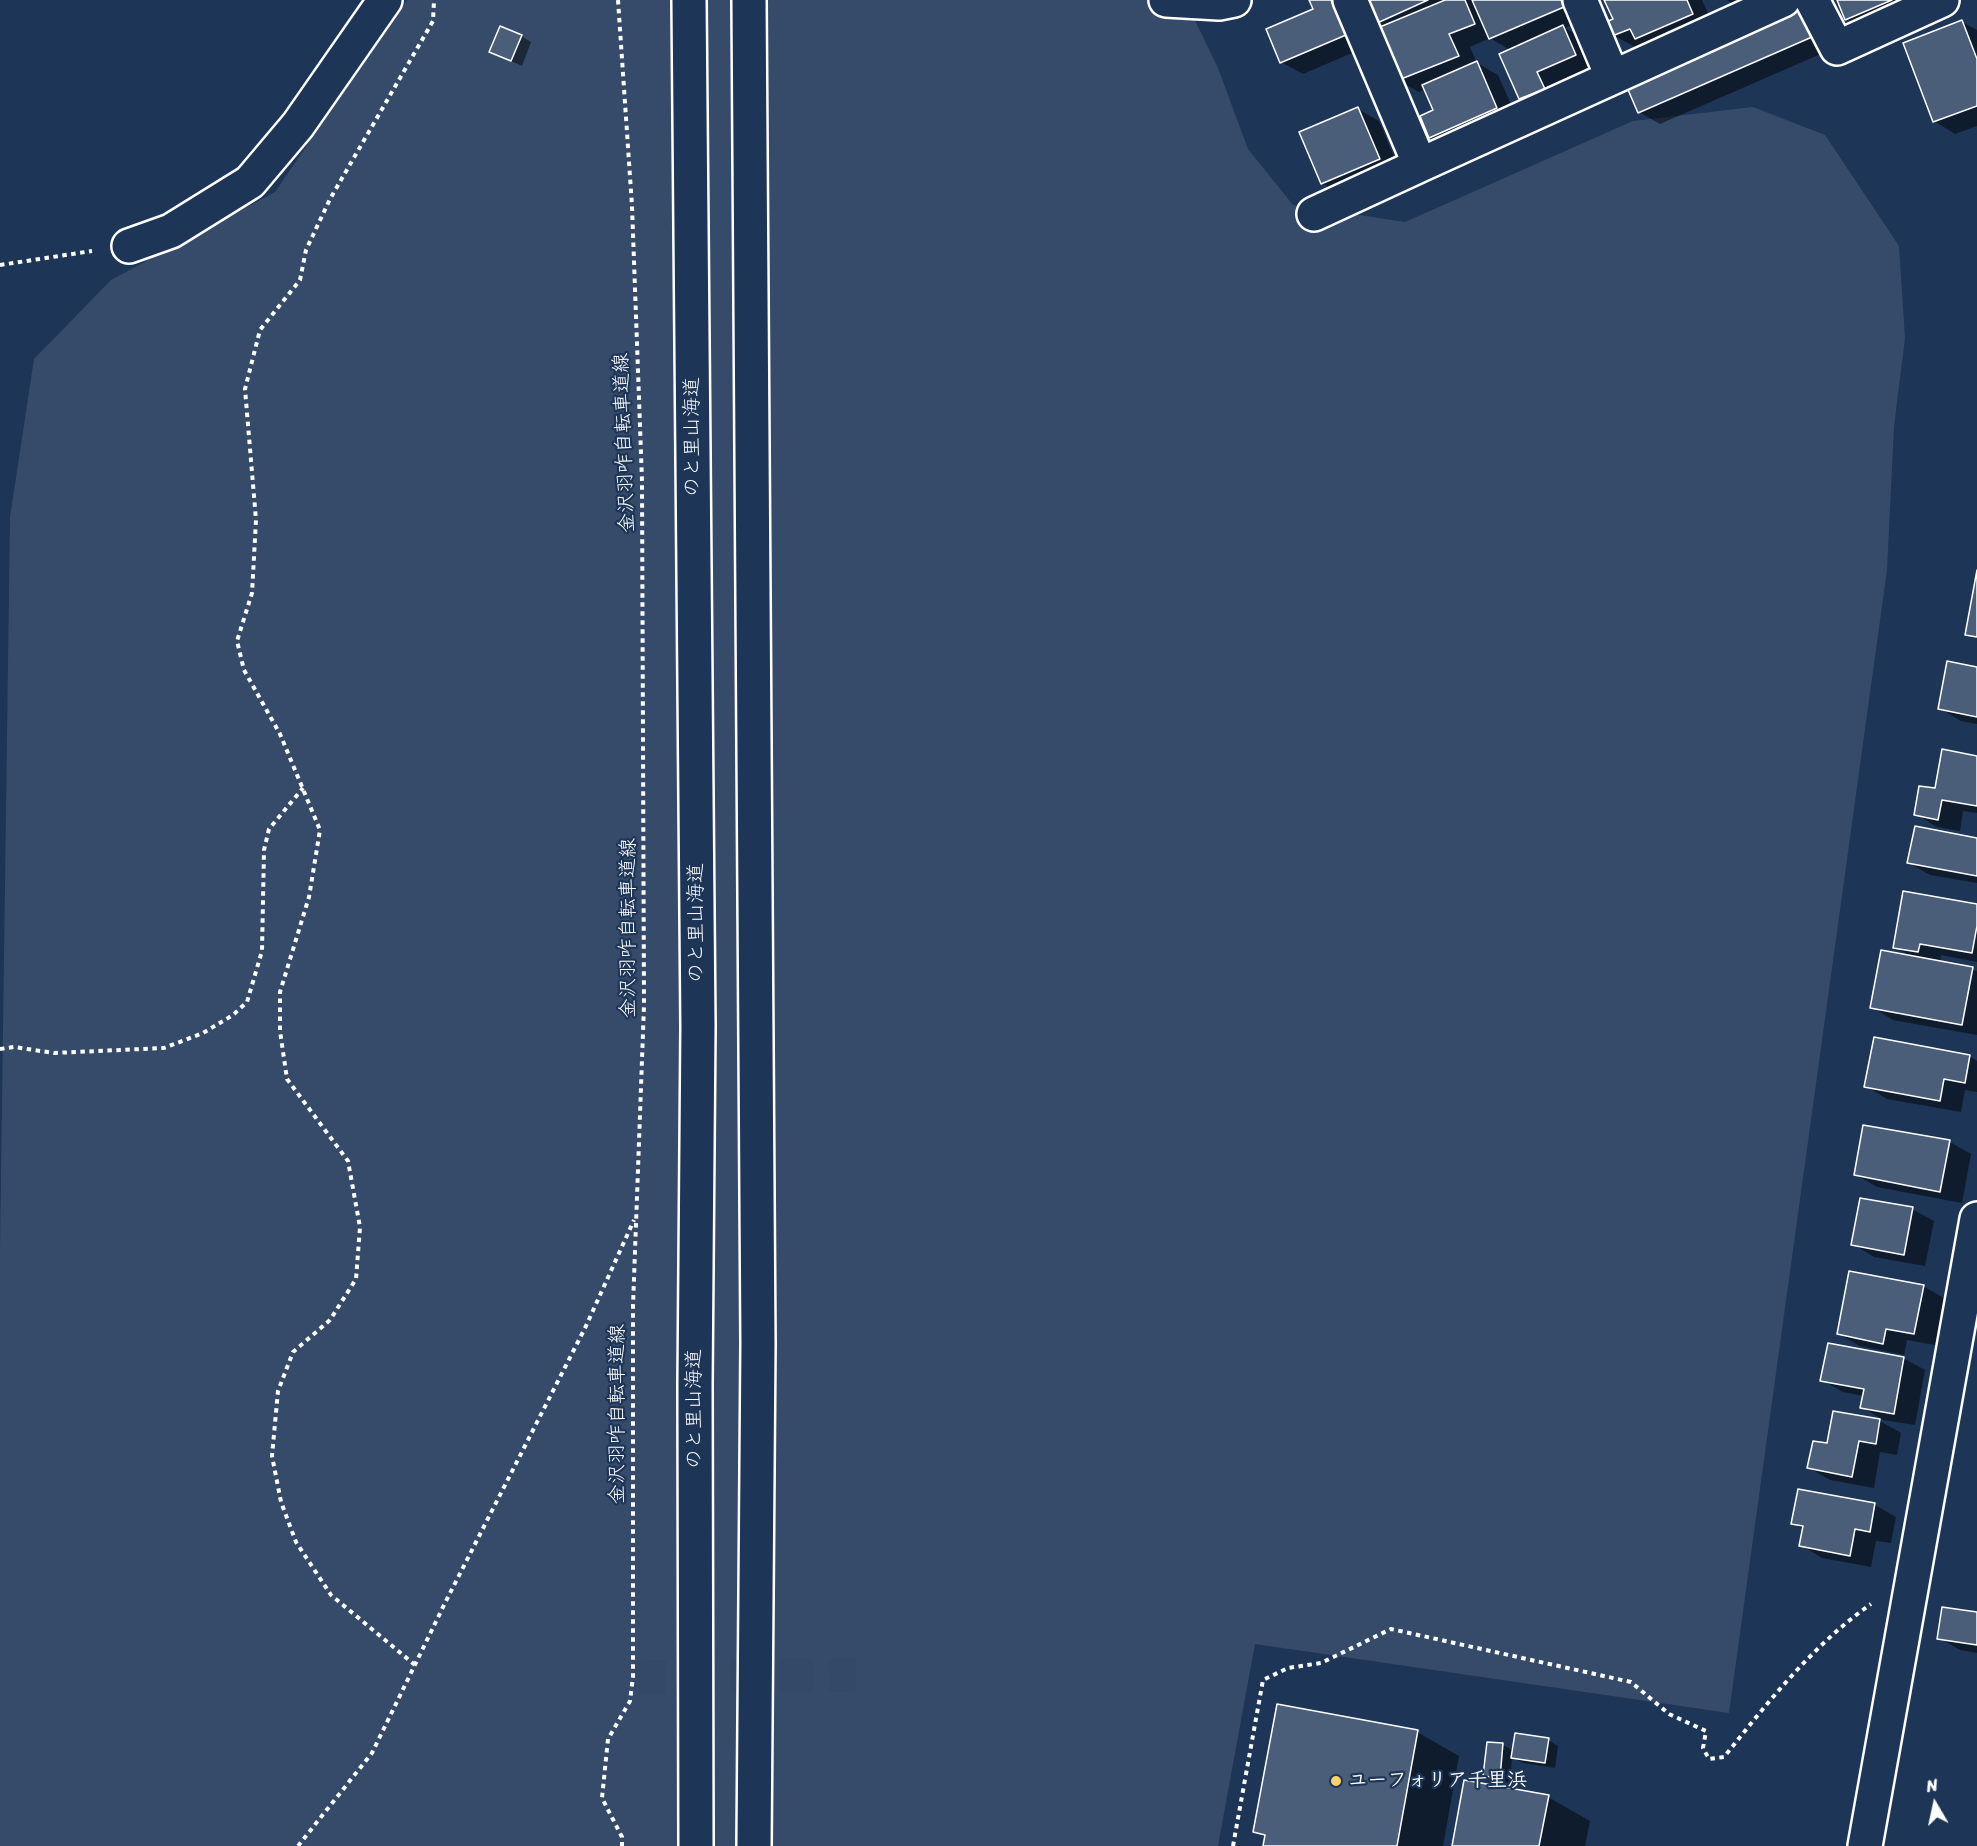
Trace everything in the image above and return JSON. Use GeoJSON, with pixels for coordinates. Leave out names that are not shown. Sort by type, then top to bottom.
{"type":"FeatureCollection","features":[{"type":"Feature","properties":{"kind":"main road"},"geometry":{"type":"LineString","coordinates":[[129,246],[171,231],[250,182],[298,125],[385,0]]}},
{"type":"Feature","properties":{"kind":"main road","name":"のと里山海道"},"geometry":{"type":"LineString","coordinates":[[689,0],[698,1014],[695,1384],[696,1846]]}},
{"type":"Feature","properties":{"kind":"main road"},"geometry":{"type":"LineString","coordinates":[[749,0],[758,1343],[754,1846]]}},
{"type":"Feature","properties":{"kind":"main road"},"geometry":{"type":"LineString","coordinates":[[1166,0],[1219,3],[1234,0]]}},
{"type":"Feature","properties":{"kind":"main road"},"geometry":{"type":"LineString","coordinates":[[1350,0],[1419,165]]}},
{"type":"Feature","properties":{"kind":"main road"},"geometry":{"type":"LineString","coordinates":[[1580,0],[1612,75]]}},
{"type":"Feature","properties":{"kind":"main road"},"geometry":{"type":"LineString","coordinates":[[1314,214],[1612,75],[1783,0]]}},
{"type":"Feature","properties":{"kind":"main road"},"geometry":{"type":"LineString","coordinates":[[1812,0],[1837,48],[1942,0]]}},
{"type":"Feature","properties":{"kind":"main road"},"geometry":{"type":"LineString","coordinates":[[1865,1846],[1977,1219]]}},
{"type":"Feature","properties":{"kind":"path"},"geometry":{"type":"LineString","coordinates":[[415,1665],[331,1595],[296,1542],[281,1502],[272,1456],[278,1391],[292,1352],[330,1320],[356,1280],[360,1227],[348,1161],[287,1079],[280,1031],[280,992],[309,897],[320,830],[280,734],[244,670],[237,641],[252,593],[256,520],[245,389],[260,330],[300,280],[306,250],[330,199],[433,21],[434,0]]}},
{"type":"Feature","properties":{"kind":"path","name":"金沢羽咋自転車道線"},"geometry":{"type":"LineString","coordinates":[[618,0],[632,206],[642,481],[644,1005],[633,1306],[633,1677],[630,1701],[608,1739],[602,1798],[622,1837],[622,1846]]}},
{"type":"Feature","properties":{"kind":"path"},"geometry":{"type":"LineString","coordinates":[[0,265],[129,246]]}},
{"type":"Feature","properties":{"kind":"path"},"geometry":{"type":"LineString","coordinates":[[0,1049],[14,1047],[54,1053],[164,1048],[203,1033],[233,1015],[246,1002],[262,951],[264,850],[269,830],[303,788]]}},
{"type":"Feature","properties":{"kind":"path"},"geometry":{"type":"LineString","coordinates":[[298,1846],[372,1753],[586,1326],[636,1216]]}},
{"type":"Feature","properties":{"kind":"path"},"geometry":{"type":"LineString","coordinates":[[1233,1846],[1263,1680],[1288,1668],[1321,1662],[1391,1629],[1631,1682],[1669,1714],[1706,1731],[1703,1748],[1709,1759],[1724,1757],[1760,1712],[1838,1628],[1913,1574]]}},
{"type":"Feature","properties":{"kind":"shaded area"},"geometry":{"type":"Polygon","coordinates":[[[407,0],[1185,0],[1218,68],[1248,149],[1293,205],[1405,222],[1633,121],[1753,107],[1825,135],[1899,246],[1905,338],[1894,426],[1887,570],[1729,1713],[1255,1644],[1218,1846],[0,1846],[0,1248],[10,517],[34,359],[111,280],[275,192],[407,0]]]}},
{"type":"Feature","properties":{"kind":"building"},"geometry":{"type":"Polygon","coordinates":[[[1309,0],[1331,0],[1346,35],[1280,63],[1266,29],[1313,9],[1309,0]]]}},
{"type":"Feature","properties":{"kind":"building"},"geometry":{"type":"Polygon","coordinates":[[[1364,0],[1428,0],[1375,24],[1364,0]]]}},
{"type":"Feature","properties":{"kind":"building"},"geometry":{"type":"Polygon","coordinates":[[[1445,0],[1465,0],[1475,24],[1449,34],[1459,56],[1396,81],[1375,29],[1445,0]]]}},
{"type":"Feature","properties":{"kind":"building"},"geometry":{"type":"Polygon","coordinates":[[[1472,0],[1561,0],[1564,7],[1489,39],[1472,0]]]}},
{"type":"Feature","properties":{"kind":"building"},"geometry":{"type":"Polygon","coordinates":[[[1604,0],[1687,0],[1693,14],[1635,39],[1630,29],[1612,36],[1606,22],[1613,19],[1604,0]]]}},
{"type":"Feature","properties":{"kind":"building"},"geometry":{"type":"Polygon","coordinates":[[[1837,0],[1892,0],[1845,20],[1837,0]]]}},
{"type":"Feature","properties":{"kind":"building"},"geometry":{"type":"Polygon","coordinates":[[[1796,3],[1812,37],[1638,113],[1626,85],[1796,3]]]}},
{"type":"Feature","properties":{"kind":"building"},"geometry":{"type":"Polygon","coordinates":[[[1962,20],[1977,59],[1977,106],[1933,122],[1903,43],[1962,20]]]}},
{"type":"Feature","properties":{"kind":"building"},"geometry":{"type":"Polygon","coordinates":[[[1563,25],[1576,55],[1537,72],[1545,89],[1519,99],[1499,54],[1563,25]]]}},
{"type":"Feature","properties":{"kind":"building"},"geometry":{"type":"Polygon","coordinates":[[[500,26],[522,35],[511,61],[489,52],[500,26]]]}},
{"type":"Feature","properties":{"kind":"building"},"geometry":{"type":"Polygon","coordinates":[[[1477,61],[1497,108],[1429,138],[1420,116],[1433,110],[1422,85],[1477,61]]]}},
{"type":"Feature","properties":{"kind":"building"},"geometry":{"type":"Polygon","coordinates":[[[1358,107],[1380,159],[1321,184],[1299,132],[1358,107]]]}},
{"type":"Feature","properties":{"kind":"building"},"geometry":{"type":"Polygon","coordinates":[[[1977,570],[1977,637],[1965,635],[1977,570]]]}},
{"type":"Feature","properties":{"kind":"building"},"geometry":{"type":"Polygon","coordinates":[[[1947,661],[1977,667],[1977,717],[1938,709],[1947,661]]]}},
{"type":"Feature","properties":{"kind":"building"},"geometry":{"type":"Polygon","coordinates":[[[1942,749],[1977,756],[1977,806],[1942,800],[1938,820],[1914,815],[1919,786],[1935,788],[1942,749]]]}},
{"type":"Feature","properties":{"kind":"building"},"geometry":{"type":"Polygon","coordinates":[[[1915,826],[1977,838],[1977,876],[1907,863],[1915,826]]]}},
{"type":"Feature","properties":{"kind":"building"},"geometry":{"type":"Polygon","coordinates":[[[1903,891],[1977,904],[1977,926],[1972,953],[1920,944],[1918,952],[1893,948],[1903,891]]]}},
{"type":"Feature","properties":{"kind":"building"},"geometry":{"type":"Polygon","coordinates":[[[1881,950],[1973,967],[1962,1025],[1870,1008],[1881,950]]]}},
{"type":"Feature","properties":{"kind":"building"},"geometry":{"type":"Polygon","coordinates":[[[1874,1037],[1970,1055],[1965,1083],[1944,1079],[1940,1101],[1864,1087],[1874,1037]]]}},
{"type":"Feature","properties":{"kind":"building"},"geometry":{"type":"Polygon","coordinates":[[[1863,1125],[1950,1140],[1940,1192],[1854,1175],[1863,1125]]]}},
{"type":"Feature","properties":{"kind":"building"},"geometry":{"type":"Polygon","coordinates":[[[1860,1198],[1913,1207],[1904,1255],[1851,1245],[1860,1198]]]}},
{"type":"Feature","properties":{"kind":"building"},"geometry":{"type":"Polygon","coordinates":[[[1849,1271],[1924,1285],[1914,1334],[1886,1329],[1883,1344],[1837,1334],[1849,1271]]]}},
{"type":"Feature","properties":{"kind":"building"},"geometry":{"type":"Polygon","coordinates":[[[1828,1343],[1904,1357],[1894,1414],[1860,1408],[1864,1389],[1820,1381],[1828,1343]]]}},
{"type":"Feature","properties":{"kind":"building"},"geometry":{"type":"Polygon","coordinates":[[[1833,1411],[1880,1419],[1876,1444],[1859,1441],[1852,1477],[1807,1468],[1813,1441],[1827,1443],[1833,1411]]]}},
{"type":"Feature","properties":{"kind":"building"},"geometry":{"type":"Polygon","coordinates":[[[1798,1489],[1875,1503],[1870,1532],[1855,1529],[1850,1556],[1799,1546],[1803,1526],[1791,1524],[1798,1489]]]}},
{"type":"Feature","properties":{"kind":"building"},"geometry":{"type":"Polygon","coordinates":[[[1942,1607],[1977,1612],[1977,1645],[1937,1639],[1942,1607]]]}},
{"type":"Feature","properties":{"kind":"building","name":"ユーフォリア千里浜"},"geometry":{"type":"Polygon","coordinates":[[[1277,1704],[1418,1730],[1397,1846],[1263,1846],[1265,1835],[1253,1832],[1277,1704]]]}},
{"type":"Feature","properties":{"kind":"building"},"geometry":{"type":"Polygon","coordinates":[[[1515,1733],[1549,1738],[1545,1763],[1511,1758],[1515,1733]]]}},
{"type":"Feature","properties":{"kind":"building"},"geometry":{"type":"Polygon","coordinates":[[[1487,1742],[1503,1743],[1500,1778],[1483,1776],[1487,1742]]]}},
{"type":"Feature","properties":{"kind":"building","name":"ユーフォリア千里浜"},"geometry":{"type":"Polygon","coordinates":[[[1464,1780],[1549,1795],[1539,1846],[1452,1846],[1464,1780]]]}},
{"type":"Feature","properties":{"kind":"tunnel"},"geometry":{"type":"LineString","coordinates":[[633,1677],[856,1675]]}},
{"type":"Feature","properties":{"kind":"place","name":"ユーフォリア千里浜"},"geometry":{"type":"Point","coordinates":[1336,1781]}}]}
